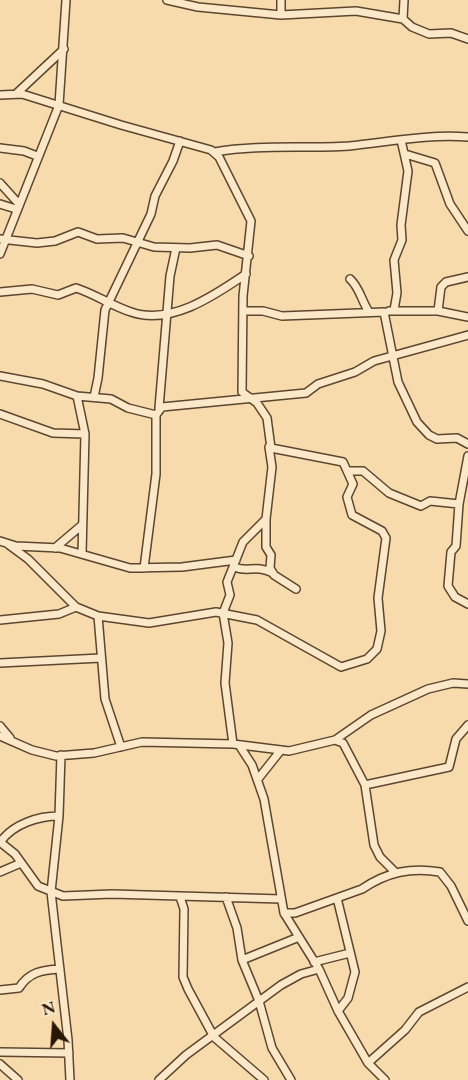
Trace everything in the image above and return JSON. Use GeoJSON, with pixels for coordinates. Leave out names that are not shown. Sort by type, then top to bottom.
{"type":"FeatureCollection","features":[{"type":"Feature","properties":{"kind":"street"},"geometry":{"type":"LineString","coordinates":[[0,254],[3,239],[59,105],[66,0]]}},
{"type":"Feature","properties":{"kind":"street"},"geometry":{"type":"LineString","coordinates":[[167,0],[281,15],[356,11],[402,18],[412,27],[429,34],[451,33],[468,39]]}},
{"type":"Feature","properties":{"kind":"street"},"geometry":{"type":"LineString","coordinates":[[281,0],[281,15]]}},
{"type":"Feature","properties":{"kind":"street"},"geometry":{"type":"LineString","coordinates":[[402,18],[405,0]]}},
{"type":"Feature","properties":{"kind":"street"},"geometry":{"type":"LineString","coordinates":[[17,93],[64,49]]}},
{"type":"Feature","properties":{"kind":"street"},"geometry":{"type":"LineString","coordinates":[[0,95],[17,93],[215,152],[236,148],[348,146],[424,136],[468,137]]}},
{"type":"Feature","properties":{"kind":"street"},"geometry":{"type":"LineString","coordinates":[[394,310],[397,293],[394,260],[402,240],[401,225],[408,181],[401,140]]}},
{"type":"Feature","properties":{"kind":"street"},"geometry":{"type":"LineString","coordinates":[[94,397],[99,378],[97,368],[105,310],[151,214],[155,196],[173,161],[180,141]]}},
{"type":"Feature","properties":{"kind":"street"},"geometry":{"type":"LineString","coordinates":[[0,148],[24,151],[37,156]]}},
{"type":"Feature","properties":{"kind":"street"},"geometry":{"type":"LineString","coordinates":[[215,152],[251,216],[241,382],[242,392],[257,403],[267,418],[272,467],[266,519],[266,547],[271,555],[273,573]]}},
{"type":"Feature","properties":{"kind":"street"},"geometry":{"type":"LineString","coordinates":[[405,154],[435,163],[450,204],[468,231]]}},
{"type":"Feature","properties":{"kind":"street"},"geometry":{"type":"LineString","coordinates":[[0,183],[17,206]]}},
{"type":"Feature","properties":{"kind":"street"},"geometry":{"type":"LineString","coordinates":[[0,204],[17,206]]}},
{"type":"Feature","properties":{"kind":"street"},"geometry":{"type":"LineString","coordinates":[[3,239],[37,243],[55,241],[78,232],[97,238],[111,237],[160,247],[176,248],[208,244],[249,256]]}},
{"type":"Feature","properties":{"kind":"street"},"geometry":{"type":"LineString","coordinates":[[160,247],[172,259]]}},
{"type":"Feature","properties":{"kind":"street"},"geometry":{"type":"LineString","coordinates":[[144,568],[156,474],[158,411],[172,259],[176,248]]}},
{"type":"Feature","properties":{"kind":"street"},"geometry":{"type":"LineString","coordinates":[[0,292],[32,288],[58,295],[76,288],[134,313],[168,313],[194,306],[246,274]]}},
{"type":"Feature","properties":{"kind":"street"},"geometry":{"type":"LineString","coordinates":[[438,311],[441,287],[446,282],[468,277]]}},
{"type":"Feature","properties":{"kind":"street"},"geometry":{"type":"LineString","coordinates":[[350,279],[358,287],[360,297],[369,312]]}},
{"type":"Feature","properties":{"kind":"street"},"geometry":{"type":"LineString","coordinates":[[244,311],[263,311],[282,316],[394,310],[438,311],[468,316]]}},
{"type":"Feature","properties":{"kind":"street"},"geometry":{"type":"LineString","coordinates":[[384,312],[398,382],[423,430],[437,439],[457,438],[468,444]]}},
{"type":"Feature","properties":{"kind":"street"},"geometry":{"type":"LineString","coordinates":[[0,376],[43,384],[77,396],[111,399],[128,408],[158,411],[246,397],[306,393],[318,384],[355,372],[374,361],[468,335]]}},
{"type":"Feature","properties":{"kind":"street"},"geometry":{"type":"LineString","coordinates":[[77,396],[85,434],[82,554]]}},
{"type":"Feature","properties":{"kind":"street"},"geometry":{"type":"LineString","coordinates":[[0,414],[53,433],[85,434]]}},
{"type":"Feature","properties":{"kind":"street"},"geometry":{"type":"LineString","coordinates":[[0,541],[28,559],[76,607],[98,616],[149,623],[223,613],[257,620],[341,667],[367,659],[377,649],[381,631],[378,598],[386,538],[382,531],[351,515],[347,506],[347,497],[353,484],[343,462],[269,447]]}},
{"type":"Feature","properties":{"kind":"street"},"geometry":{"type":"LineString","coordinates":[[468,456],[459,504],[456,546],[451,552],[448,586],[455,597],[468,604]]}},
{"type":"Feature","properties":{"kind":"street"},"geometry":{"type":"LineString","coordinates":[[348,471],[363,471],[389,493],[421,506],[430,501],[459,504]]}},
{"type":"Feature","properties":{"kind":"street"},"geometry":{"type":"LineString","coordinates":[[266,519],[243,542],[227,582],[230,595],[223,613],[228,643],[225,683],[236,745],[258,779],[284,913],[318,969],[338,1011],[368,1063],[385,1080]]}},
{"type":"Feature","properties":{"kind":"street"},"geometry":{"type":"LineString","coordinates":[[55,548],[82,525]]}},
{"type":"Feature","properties":{"kind":"street"},"geometry":{"type":"LineString","coordinates":[[9,545],[55,548],[110,564],[144,568],[235,564],[242,570],[259,567],[273,573],[296,589]]}},
{"type":"Feature","properties":{"kind":"street"},"geometry":{"type":"LineString","coordinates":[[0,620],[50,615],[76,607]]}},
{"type":"Feature","properties":{"kind":"street"},"geometry":{"type":"LineString","coordinates":[[98,616],[105,699],[121,747]]}},
{"type":"Feature","properties":{"kind":"street"},"geometry":{"type":"LineString","coordinates":[[0,663],[101,658]]}},
{"type":"Feature","properties":{"kind":"street"},"geometry":{"type":"LineString","coordinates":[[0,736],[12,739],[32,750],[61,756],[142,742],[236,745],[280,750],[324,745],[371,715],[428,689],[453,683],[468,684]]}},
{"type":"Feature","properties":{"kind":"street"},"geometry":{"type":"LineString","coordinates":[[364,785],[449,767],[456,739],[468,724]]}},
{"type":"Feature","properties":{"kind":"street"},"geometry":{"type":"LineString","coordinates":[[0,726],[12,739]]}},
{"type":"Feature","properties":{"kind":"street"},"geometry":{"type":"LineString","coordinates":[[335,740],[343,743],[364,785],[374,845],[380,857],[396,873]]}},
{"type":"Feature","properties":{"kind":"street"},"geometry":{"type":"LineString","coordinates":[[258,779],[280,750]]}},
{"type":"Feature","properties":{"kind":"street"},"geometry":{"type":"LineString","coordinates":[[61,756],[59,816],[51,892],[70,1080]]}},
{"type":"Feature","properties":{"kind":"street"},"geometry":{"type":"LineString","coordinates":[[59,816],[29,821],[1,841],[38,886],[51,892],[63,896],[281,899]]}},
{"type":"Feature","properties":{"kind":"street"},"geometry":{"type":"LineString","coordinates":[[0,872],[21,863]]}},
{"type":"Feature","properties":{"kind":"street"},"geometry":{"type":"LineString","coordinates":[[284,913],[295,913],[396,873],[417,868],[440,872],[468,921]]}},
{"type":"Feature","properties":{"kind":"street"},"geometry":{"type":"LineString","coordinates":[[180,897],[184,909],[183,977],[214,1037],[264,1080]]}},
{"type":"Feature","properties":{"kind":"street"},"geometry":{"type":"LineString","coordinates":[[226,897],[237,928],[242,960],[259,1001],[272,1048],[288,1079]]}},
{"type":"Feature","properties":{"kind":"street"},"geometry":{"type":"LineString","coordinates":[[337,898],[355,972],[348,998],[338,1011]]}},
{"type":"Feature","properties":{"kind":"street"},"geometry":{"type":"LineString","coordinates":[[242,960],[299,937]]}},
{"type":"Feature","properties":{"kind":"street"},"geometry":{"type":"LineString","coordinates":[[314,962],[350,953]]}},
{"type":"Feature","properties":{"kind":"street"},"geometry":{"type":"LineString","coordinates":[[0,990],[19,988],[26,977],[32,974],[60,969]]}},
{"type":"Feature","properties":{"kind":"street"},"geometry":{"type":"LineString","coordinates":[[159,1080],[186,1055],[214,1037],[259,1001],[301,974],[318,969]]}},
{"type":"Feature","properties":{"kind":"street"},"geometry":{"type":"LineString","coordinates":[[368,1063],[405,1030],[419,1012],[468,987]]}},
{"type":"Feature","properties":{"kind":"street"},"geometry":{"type":"LineString","coordinates":[[0,1052],[69,1053]]}},
{"type":"Feature","properties":{"kind":"street"},"geometry":{"type":"LineString","coordinates":[[0,1064],[18,1080]]}}]}
